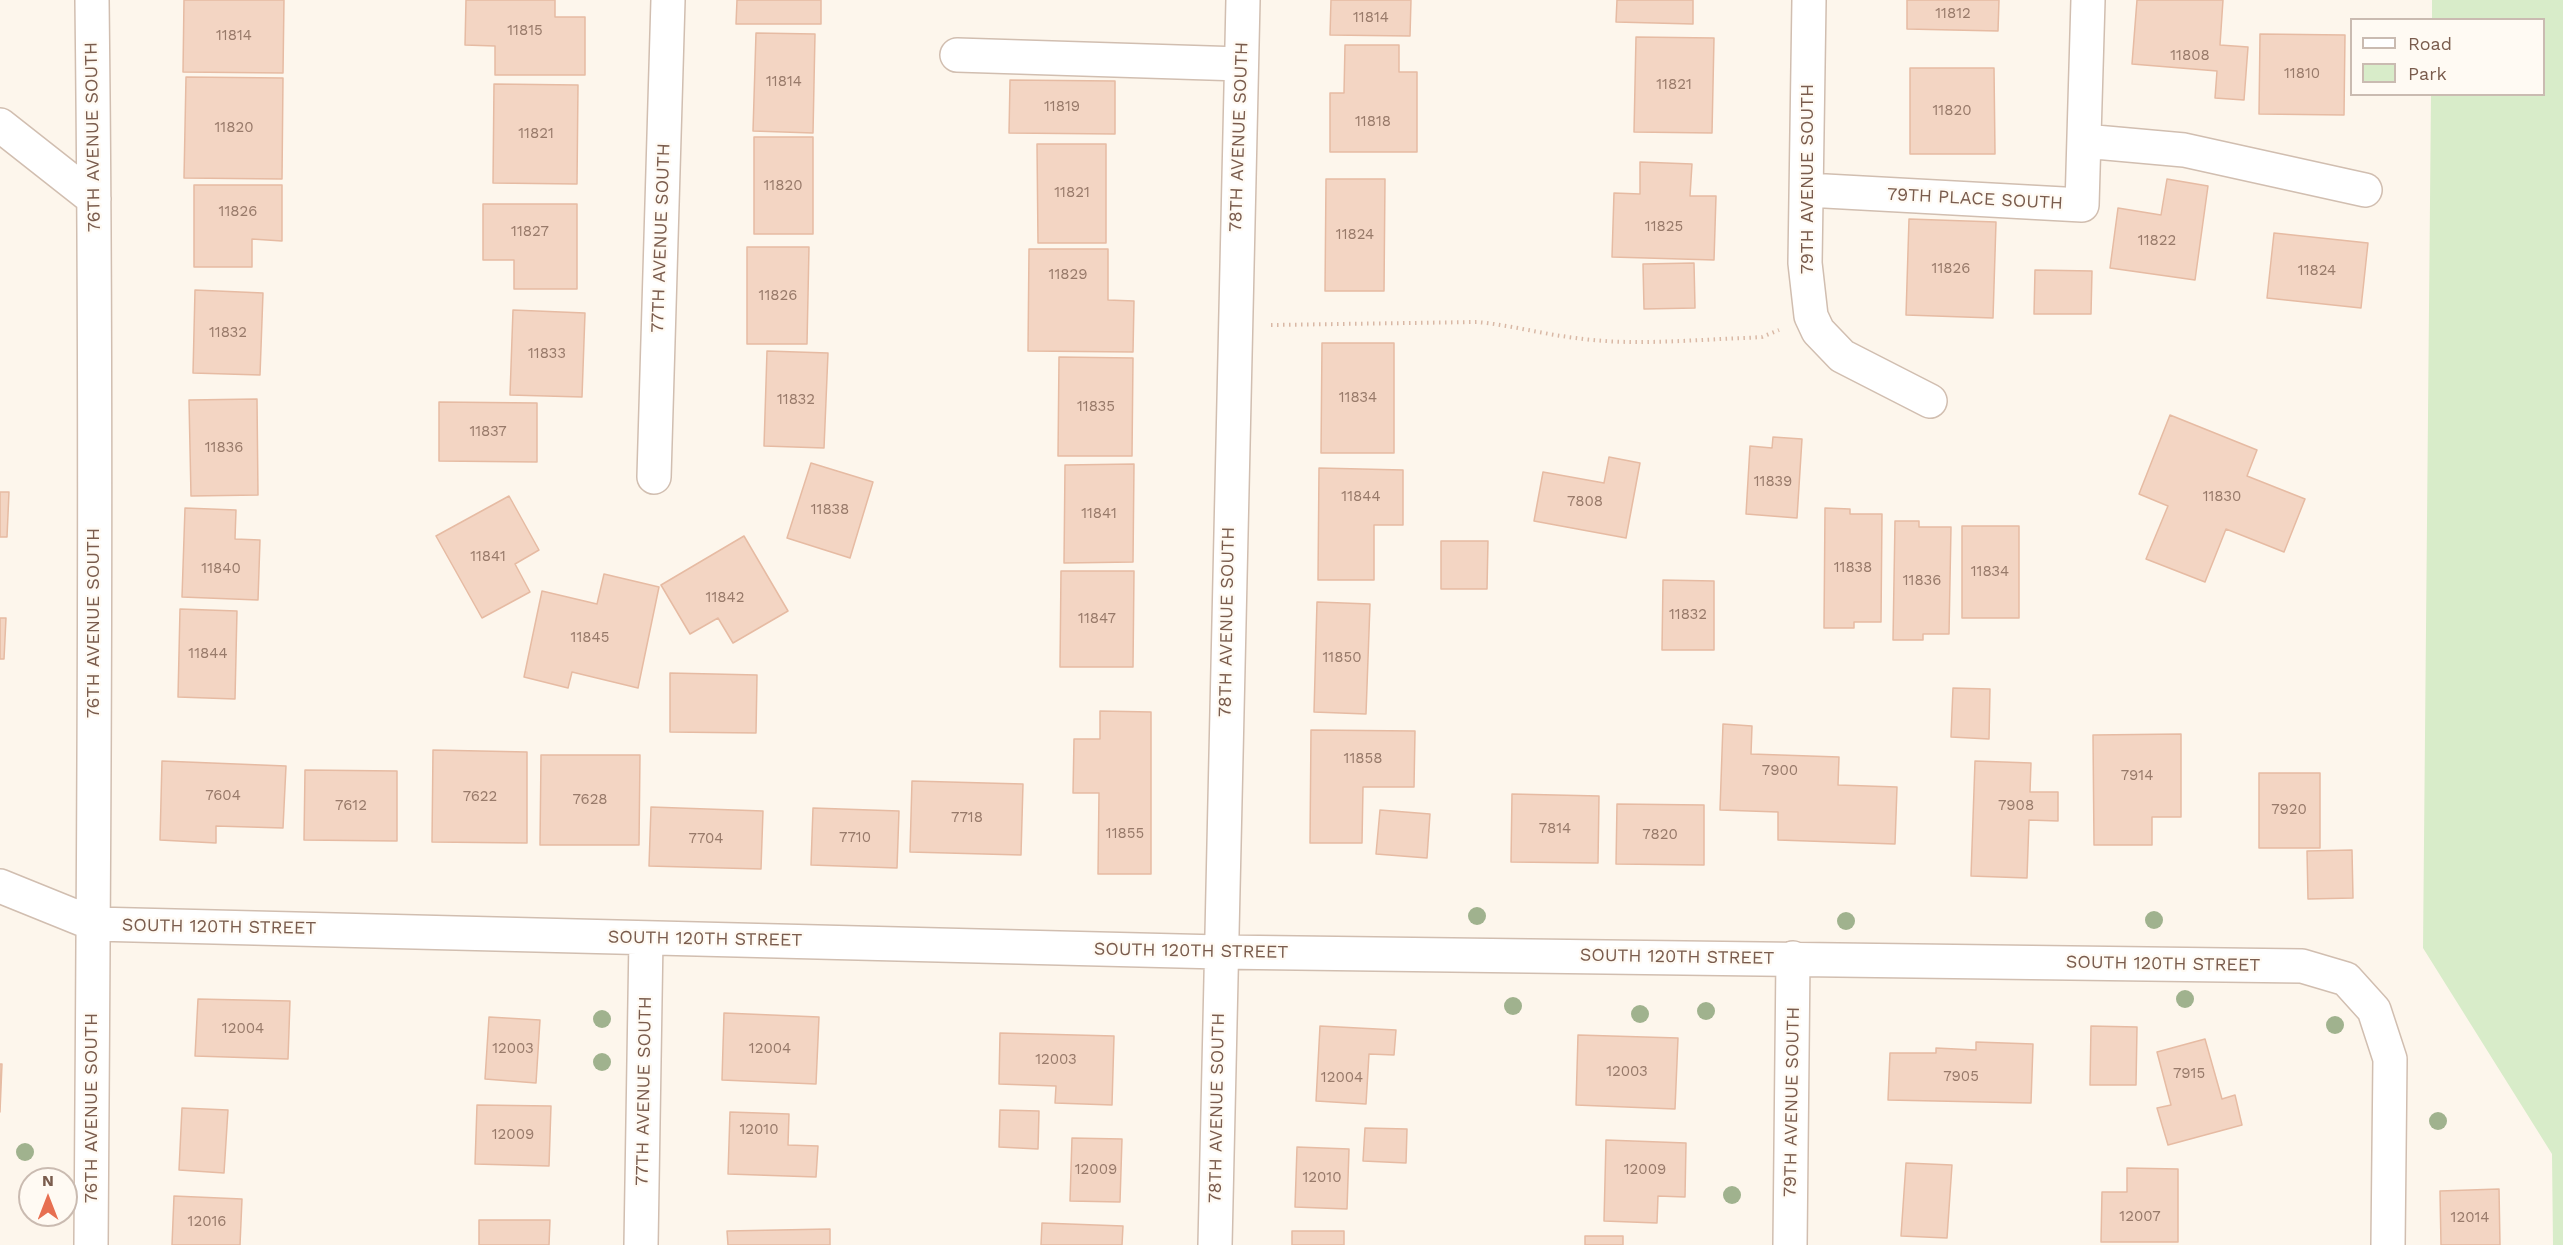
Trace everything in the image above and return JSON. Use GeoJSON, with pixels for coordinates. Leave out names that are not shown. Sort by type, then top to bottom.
{"type":"FeatureCollection","features":[{"type":"Feature","properties":{"kind":"street","name":"76TH AVENUE SOUTH"},"geometry":{"type":"LineString","coordinates":[[91,1245],[94,924],[92,0]]}},
{"type":"Feature","properties":{"kind":"street","name":"77TH AVENUE SOUTH"},"geometry":{"type":"LineString","coordinates":[[654,477],[668,0]]}},
{"type":"Feature","properties":{"kind":"street","name":"78TH AVENUE SOUTH"},"geometry":{"type":"LineString","coordinates":[[1215,1245],[1243,0]]}},
{"type":"Feature","properties":{"kind":"street","name":"79TH AVENUE SOUTH"},"geometry":{"type":"LineString","coordinates":[[1809,0],[1805,263],[1811,316],[1818,331],[1842,356],[1930,401]]}},
{"type":"Feature","properties":{"kind":"street","name":"79TH PLACE SOUTH"},"geometry":{"type":"LineString","coordinates":[[1807,190],[2082,205],[2088,0]]}},
{"type":"Feature","properties":{"kind":"street"},"geometry":{"type":"LineString","coordinates":[[957,55],[1241,64]]}},
{"type":"Feature","properties":{"kind":"street"},"geometry":{"type":"LineString","coordinates":[[0,125],[94,199]]}},
{"type":"Feature","properties":{"kind":"street"},"geometry":{"type":"LineString","coordinates":[[2084,141],[2184,150],[2365,190]]}},
{"type":"Feature","properties":{"kind":"street","name":"SOUTH 120TH STREET"},"geometry":{"type":"LineString","coordinates":[[0,886],[94,924],[1220,952],[2302,966],[2346,979],[2374,1010],[2390,1059],[2388,1245]]}},
{"type":"Feature","properties":{"kind":"street","name":"77TH AVENUE SOUTH"},"geometry":{"type":"LineString","coordinates":[[641,1245],[646,938]]}},
{"type":"Feature","properties":{"kind":"street","name":"79TH AVENUE SOUTH"},"geometry":{"type":"LineString","coordinates":[[1790,1245],[1793,958]]}},
{"type":"Feature","properties":{"kind":"path"},"geometry":{"type":"LineString","coordinates":[[1234,326],[1477,322],[1576,338],[1620,342],[1762,337],[1811,316]]}},
{"type":"Feature","properties":{"kind":"green space"},"geometry":{"type":"Polygon","coordinates":[[[2432,0],[2563,0],[2563,1245],[2553,1245],[2552,1154],[2423,948],[2431,96],[2545,96],[2545,18],[2432,18],[2432,0]]]}},
{"type":"Feature","properties":{"kind":"building"},"geometry":{"type":"Polygon","coordinates":[[[184,0],[284,0],[283,73],[183,72],[184,0]]]}},
{"type":"Feature","properties":{"kind":"building"},"geometry":{"type":"Polygon","coordinates":[[[466,0],[555,0],[555,17],[585,17],[585,75],[495,75],[495,46],[465,45],[466,0]]]}},
{"type":"Feature","properties":{"kind":"building"},"geometry":{"type":"Polygon","coordinates":[[[737,0],[821,0],[821,24],[736,24],[737,0]]]}},
{"type":"Feature","properties":{"kind":"building"},"geometry":{"type":"Polygon","coordinates":[[[1331,0],[1411,0],[1410,36],[1330,35],[1331,0]]]}},
{"type":"Feature","properties":{"kind":"building"},"geometry":{"type":"Polygon","coordinates":[[[1617,0],[1693,0],[1693,24],[1616,22],[1617,0]]]}},
{"type":"Feature","properties":{"kind":"building"},"geometry":{"type":"Polygon","coordinates":[[[1907,0],[1999,0],[1998,31],[1907,29],[1907,0]]]}},
{"type":"Feature","properties":{"kind":"building"},"geometry":{"type":"Polygon","coordinates":[[[2137,0],[2223,0],[2220,45],[2248,47],[2244,100],[2215,98],[2217,71],[2132,64],[2137,0]]]}},
{"type":"Feature","properties":{"kind":"building"},"geometry":{"type":"Polygon","coordinates":[[[756,33],[815,34],[813,133],[753,131],[756,33]]]}},
{"type":"Feature","properties":{"kind":"building"},"geometry":{"type":"Polygon","coordinates":[[[2260,34],[2345,35],[2344,115],[2259,114],[2260,34]]]}},
{"type":"Feature","properties":{"kind":"building"},"geometry":{"type":"Polygon","coordinates":[[[1636,37],[1714,38],[1712,133],[1634,132],[1636,37]]]}},
{"type":"Feature","properties":{"kind":"building"},"geometry":{"type":"Polygon","coordinates":[[[1345,45],[1399,45],[1399,72],[1417,72],[1417,152],[1330,152],[1330,93],[1344,93],[1345,45]]]}},
{"type":"Feature","properties":{"kind":"building"},"geometry":{"type":"Polygon","coordinates":[[[1910,68],[1994,68],[1995,154],[1910,154],[1910,68]]]}},
{"type":"Feature","properties":{"kind":"building"},"geometry":{"type":"Polygon","coordinates":[[[186,77],[283,78],[282,179],[184,178],[186,77]]]}},
{"type":"Feature","properties":{"kind":"building"},"geometry":{"type":"Polygon","coordinates":[[[1010,80],[1115,81],[1115,134],[1009,133],[1010,80]]]}},
{"type":"Feature","properties":{"kind":"building"},"geometry":{"type":"Polygon","coordinates":[[[494,84],[578,85],[577,184],[493,183],[494,84]]]}},
{"type":"Feature","properties":{"kind":"building"},"geometry":{"type":"Polygon","coordinates":[[[754,137],[813,137],[813,234],[754,234],[754,137]]]}},
{"type":"Feature","properties":{"kind":"building"},"geometry":{"type":"Polygon","coordinates":[[[1037,144],[1106,144],[1106,243],[1038,243],[1037,144]]]}},
{"type":"Feature","properties":{"kind":"building"},"geometry":{"type":"Polygon","coordinates":[[[1640,162],[1692,164],[1690,196],[1716,196],[1714,260],[1612,257],[1614,193],[1640,194],[1640,162]]]}},
{"type":"Feature","properties":{"kind":"building"},"geometry":{"type":"Polygon","coordinates":[[[1326,179],[1385,179],[1384,291],[1325,291],[1326,179]]]}},
{"type":"Feature","properties":{"kind":"building"},"geometry":{"type":"Polygon","coordinates":[[[2167,179],[2208,186],[2195,280],[2110,268],[2118,208],[2161,215],[2167,179]]]}},
{"type":"Feature","properties":{"kind":"building"},"geometry":{"type":"Polygon","coordinates":[[[194,185],[282,185],[282,241],[252,239],[252,267],[194,267],[194,185]]]}},
{"type":"Feature","properties":{"kind":"building"},"geometry":{"type":"Polygon","coordinates":[[[483,204],[577,204],[577,289],[514,289],[514,260],[483,260],[483,204]]]}},
{"type":"Feature","properties":{"kind":"building"},"geometry":{"type":"Polygon","coordinates":[[[1909,219],[1996,222],[1993,318],[1906,315],[1909,219]]]}},
{"type":"Feature","properties":{"kind":"building"},"geometry":{"type":"Polygon","coordinates":[[[2274,233],[2368,243],[2361,308],[2267,298],[2274,233]]]}},
{"type":"Feature","properties":{"kind":"building"},"geometry":{"type":"Polygon","coordinates":[[[747,247],[809,247],[807,344],[747,344],[747,247]]]}},
{"type":"Feature","properties":{"kind":"building"},"geometry":{"type":"Polygon","coordinates":[[[1029,249],[1108,249],[1108,300],[1134,301],[1133,352],[1028,351],[1029,249]]]}},
{"type":"Feature","properties":{"kind":"building"},"geometry":{"type":"Polygon","coordinates":[[[1694,263],[1695,308],[1644,309],[1643,264],[1694,263]]]}},
{"type":"Feature","properties":{"kind":"building"},"geometry":{"type":"Polygon","coordinates":[[[2035,270],[2092,271],[2091,314],[2034,314],[2035,270]]]}},
{"type":"Feature","properties":{"kind":"building"},"geometry":{"type":"Polygon","coordinates":[[[195,290],[263,293],[260,375],[193,373],[195,290]]]}},
{"type":"Feature","properties":{"kind":"building"},"geometry":{"type":"Polygon","coordinates":[[[513,310],[585,313],[582,397],[510,395],[513,310]]]}},
{"type":"Feature","properties":{"kind":"building"},"geometry":{"type":"Polygon","coordinates":[[[1322,343],[1394,343],[1394,453],[1321,453],[1322,343]]]}},
{"type":"Feature","properties":{"kind":"building"},"geometry":{"type":"Polygon","coordinates":[[[767,351],[828,353],[824,448],[764,446],[767,351]]]}},
{"type":"Feature","properties":{"kind":"building"},"geometry":{"type":"Polygon","coordinates":[[[1059,357],[1133,358],[1132,456],[1058,456],[1059,357]]]}},
{"type":"Feature","properties":{"kind":"building"},"geometry":{"type":"Polygon","coordinates":[[[257,399],[258,495],[191,496],[189,400],[257,399]]]}},
{"type":"Feature","properties":{"kind":"building"},"geometry":{"type":"Polygon","coordinates":[[[439,402],[537,403],[537,462],[439,461],[439,402]]]}},
{"type":"Feature","properties":{"kind":"building"},"geometry":{"type":"Polygon","coordinates":[[[2170,415],[2257,450],[2247,476],[2305,499],[2284,552],[2226,529],[2205,582],[2146,559],[2168,506],[2139,494],[2170,415]]]}},
{"type":"Feature","properties":{"kind":"building"},"geometry":{"type":"Polygon","coordinates":[[[1773,437],[1802,439],[1797,518],[1746,514],[1750,446],[1772,448],[1773,437]]]}},
{"type":"Feature","properties":{"kind":"building"},"geometry":{"type":"Polygon","coordinates":[[[1609,457],[1640,463],[1626,538],[1534,521],[1543,472],[1604,483],[1609,457]]]}},
{"type":"Feature","properties":{"kind":"building"},"geometry":{"type":"Polygon","coordinates":[[[811,463],[873,482],[850,558],[787,538],[811,463]]]}},
{"type":"Feature","properties":{"kind":"building"},"geometry":{"type":"Polygon","coordinates":[[[1134,464],[1133,562],[1064,563],[1065,465],[1134,464]]]}},
{"type":"Feature","properties":{"kind":"building"},"geometry":{"type":"Polygon","coordinates":[[[1319,468],[1403,470],[1403,525],[1374,525],[1374,580],[1318,580],[1319,468]]]}},
{"type":"Feature","properties":{"kind":"building"},"geometry":{"type":"Polygon","coordinates":[[[0,492],[9,492],[7,537],[0,537],[0,492]]]}},
{"type":"Feature","properties":{"kind":"building"},"geometry":{"type":"Polygon","coordinates":[[[509,496],[539,550],[515,564],[530,592],[482,618],[436,536],[509,496]]]}},
{"type":"Feature","properties":{"kind":"building"},"geometry":{"type":"Polygon","coordinates":[[[185,508],[236,510],[235,539],[260,540],[258,600],[182,597],[185,508]]]}},
{"type":"Feature","properties":{"kind":"building"},"geometry":{"type":"Polygon","coordinates":[[[1825,508],[1850,509],[1850,514],[1882,514],[1881,622],[1854,622],[1854,628],[1824,628],[1825,508]]]}},
{"type":"Feature","properties":{"kind":"building"},"geometry":{"type":"Polygon","coordinates":[[[1895,521],[1919,521],[1919,527],[1951,527],[1949,634],[1923,634],[1923,640],[1893,640],[1895,521]]]}},
{"type":"Feature","properties":{"kind":"building"},"geometry":{"type":"Polygon","coordinates":[[[1962,526],[2019,526],[2019,618],[1962,618],[1962,526]]]}},
{"type":"Feature","properties":{"kind":"building"},"geometry":{"type":"Polygon","coordinates":[[[744,536],[788,611],[733,643],[718,618],[690,634],[661,585],[744,536]]]}},
{"type":"Feature","properties":{"kind":"building"},"geometry":{"type":"Polygon","coordinates":[[[1441,541],[1488,541],[1487,589],[1441,589],[1441,541]]]}},
{"type":"Feature","properties":{"kind":"building"},"geometry":{"type":"Polygon","coordinates":[[[1061,571],[1134,571],[1133,667],[1060,667],[1061,571]]]}},
{"type":"Feature","properties":{"kind":"building"},"geometry":{"type":"Polygon","coordinates":[[[604,574],[659,587],[638,688],[572,672],[568,688],[524,677],[542,591],[597,604],[604,574]]]}},
{"type":"Feature","properties":{"kind":"building"},"geometry":{"type":"Polygon","coordinates":[[[1663,580],[1714,581],[1714,650],[1662,650],[1663,580]]]}},
{"type":"Feature","properties":{"kind":"building"},"geometry":{"type":"Polygon","coordinates":[[[1317,602],[1370,604],[1366,714],[1314,712],[1317,602]]]}},
{"type":"Feature","properties":{"kind":"building"},"geometry":{"type":"Polygon","coordinates":[[[180,609],[237,611],[235,699],[178,697],[180,609]]]}},
{"type":"Feature","properties":{"kind":"building"},"geometry":{"type":"Polygon","coordinates":[[[0,618],[6,618],[4,659],[0,659],[0,618]]]}},
{"type":"Feature","properties":{"kind":"building"},"geometry":{"type":"Polygon","coordinates":[[[670,673],[757,675],[756,733],[670,732],[670,673]]]}},
{"type":"Feature","properties":{"kind":"building"},"geometry":{"type":"Polygon","coordinates":[[[1953,688],[1990,689],[1989,739],[1951,737],[1953,688]]]}},
{"type":"Feature","properties":{"kind":"building"},"geometry":{"type":"Polygon","coordinates":[[[1100,711],[1151,712],[1151,874],[1098,874],[1099,793],[1073,793],[1074,739],[1100,739],[1100,711]]]}},
{"type":"Feature","properties":{"kind":"building"},"geometry":{"type":"Polygon","coordinates":[[[1723,724],[1752,726],[1751,754],[1839,757],[1838,785],[1897,787],[1895,844],[1778,840],[1778,812],[1720,810],[1723,724]]]}},
{"type":"Feature","properties":{"kind":"building"},"geometry":{"type":"Polygon","coordinates":[[[1311,730],[1415,731],[1414,787],[1363,787],[1362,843],[1310,843],[1311,730]]]}},
{"type":"Feature","properties":{"kind":"building"},"geometry":{"type":"Polygon","coordinates":[[[2181,734],[2181,817],[2152,817],[2152,845],[2094,845],[2093,735],[2181,734]]]}},
{"type":"Feature","properties":{"kind":"building"},"geometry":{"type":"Polygon","coordinates":[[[433,750],[527,752],[527,843],[432,842],[433,750]]]}},
{"type":"Feature","properties":{"kind":"building"},"geometry":{"type":"Polygon","coordinates":[[[541,755],[640,755],[639,845],[540,845],[541,755]]]}},
{"type":"Feature","properties":{"kind":"building"},"geometry":{"type":"Polygon","coordinates":[[[162,761],[286,766],[283,828],[216,826],[216,843],[160,840],[162,761]]]}},
{"type":"Feature","properties":{"kind":"building"},"geometry":{"type":"Polygon","coordinates":[[[1975,761],[2031,763],[2030,792],[2058,792],[2058,821],[2029,820],[2027,878],[1971,876],[1975,761]]]}},
{"type":"Feature","properties":{"kind":"building"},"geometry":{"type":"Polygon","coordinates":[[[305,770],[397,771],[397,841],[304,840],[305,770]]]}},
{"type":"Feature","properties":{"kind":"building"},"geometry":{"type":"Polygon","coordinates":[[[2259,773],[2320,773],[2320,848],[2259,848],[2259,773]]]}},
{"type":"Feature","properties":{"kind":"building"},"geometry":{"type":"Polygon","coordinates":[[[912,781],[1023,784],[1021,855],[910,852],[912,781]]]}},
{"type":"Feature","properties":{"kind":"building"},"geometry":{"type":"Polygon","coordinates":[[[1512,794],[1599,796],[1598,863],[1511,862],[1512,794]]]}},
{"type":"Feature","properties":{"kind":"building"},"geometry":{"type":"Polygon","coordinates":[[[1617,804],[1704,805],[1704,865],[1616,864],[1617,804]]]}},
{"type":"Feature","properties":{"kind":"building"},"geometry":{"type":"Polygon","coordinates":[[[651,807],[763,811],[761,869],[649,866],[651,807]]]}},
{"type":"Feature","properties":{"kind":"building"},"geometry":{"type":"Polygon","coordinates":[[[813,808],[899,811],[897,868],[811,865],[813,808]]]}},
{"type":"Feature","properties":{"kind":"building"},"geometry":{"type":"Polygon","coordinates":[[[1380,810],[1430,814],[1427,858],[1376,854],[1380,810]]]}},
{"type":"Feature","properties":{"kind":"building"},"geometry":{"type":"Polygon","coordinates":[[[2352,850],[2353,898],[2308,899],[2307,851],[2352,850]]]}},
{"type":"Feature","properties":{"kind":"building"},"geometry":{"type":"Polygon","coordinates":[[[198,999],[290,1001],[288,1059],[195,1056],[198,999]]]}},
{"type":"Feature","properties":{"kind":"building"},"geometry":{"type":"Polygon","coordinates":[[[724,1013],[819,1017],[816,1084],[722,1080],[724,1013]]]}},
{"type":"Feature","properties":{"kind":"building"},"geometry":{"type":"Polygon","coordinates":[[[489,1017],[540,1020],[536,1083],[485,1079],[489,1017]]]}},
{"type":"Feature","properties":{"kind":"building"},"geometry":{"type":"Polygon","coordinates":[[[1320,1026],[1396,1030],[1394,1055],[1369,1054],[1366,1104],[1316,1101],[1320,1026]]]}},
{"type":"Feature","properties":{"kind":"building"},"geometry":{"type":"Polygon","coordinates":[[[2091,1026],[2137,1027],[2136,1085],[2090,1085],[2091,1026]]]}},
{"type":"Feature","properties":{"kind":"building"},"geometry":{"type":"Polygon","coordinates":[[[1000,1033],[1114,1036],[1112,1105],[1055,1103],[1056,1086],[999,1084],[1000,1033]]]}},
{"type":"Feature","properties":{"kind":"building"},"geometry":{"type":"Polygon","coordinates":[[[1578,1035],[1678,1038],[1675,1109],[1576,1105],[1578,1035]]]}},
{"type":"Feature","properties":{"kind":"building"},"geometry":{"type":"Polygon","coordinates":[[[2205,1039],[2222,1099],[2235,1095],[2242,1125],[2168,1145],[2157,1108],[2171,1105],[2157,1052],[2205,1039]]]}},
{"type":"Feature","properties":{"kind":"building"},"geometry":{"type":"Polygon","coordinates":[[[1976,1042],[2033,1044],[2031,1103],[1888,1100],[1890,1053],[1936,1053],[1936,1048],[1976,1050],[1976,1042]]]}},
{"type":"Feature","properties":{"kind":"building"},"geometry":{"type":"Polygon","coordinates":[[[0,1064],[2,1064],[0,1112],[0,1064]]]}},
{"type":"Feature","properties":{"kind":"building"},"geometry":{"type":"Polygon","coordinates":[[[477,1105],[551,1106],[549,1166],[475,1164],[477,1105]]]}},
{"type":"Feature","properties":{"kind":"building"},"geometry":{"type":"Polygon","coordinates":[[[182,1108],[228,1110],[224,1173],[179,1170],[182,1108]]]}},
{"type":"Feature","properties":{"kind":"building"},"geometry":{"type":"Polygon","coordinates":[[[1000,1110],[1039,1111],[1038,1149],[999,1147],[1000,1110]]]}},
{"type":"Feature","properties":{"kind":"building"},"geometry":{"type":"Polygon","coordinates":[[[730,1112],[789,1114],[788,1145],[818,1146],[816,1177],[728,1174],[730,1112]]]}},
{"type":"Feature","properties":{"kind":"building"},"geometry":{"type":"Polygon","coordinates":[[[1365,1128],[1407,1129],[1406,1163],[1363,1161],[1365,1128]]]}},
{"type":"Feature","properties":{"kind":"building"},"geometry":{"type":"Polygon","coordinates":[[[1072,1138],[1122,1139],[1120,1202],[1070,1201],[1072,1138]]]}},
{"type":"Feature","properties":{"kind":"building"},"geometry":{"type":"Polygon","coordinates":[[[1606,1140],[1686,1143],[1685,1197],[1658,1196],[1657,1223],[1604,1221],[1606,1140]]]}},
{"type":"Feature","properties":{"kind":"building"},"geometry":{"type":"Polygon","coordinates":[[[1297,1147],[1349,1149],[1347,1209],[1295,1207],[1297,1147]]]}},
{"type":"Feature","properties":{"kind":"building"},"geometry":{"type":"Polygon","coordinates":[[[1906,1163],[1952,1165],[1947,1238],[1901,1236],[1906,1163]]]}},
{"type":"Feature","properties":{"kind":"building"},"geometry":{"type":"Polygon","coordinates":[[[2127,1168],[2178,1169],[2178,1242],[2101,1242],[2102,1192],[2127,1192],[2127,1168]]]}},
{"type":"Feature","properties":{"kind":"building"},"geometry":{"type":"Polygon","coordinates":[[[2499,1189],[2500,1245],[2441,1245],[2440,1191],[2499,1189]]]}},
{"type":"Feature","properties":{"kind":"building"},"geometry":{"type":"Polygon","coordinates":[[[174,1196],[242,1199],[240,1245],[172,1245],[174,1196]]]}},
{"type":"Feature","properties":{"kind":"building"},"geometry":{"type":"Polygon","coordinates":[[[479,1220],[550,1220],[549,1245],[479,1245],[479,1220]]]}},
{"type":"Feature","properties":{"kind":"building"},"geometry":{"type":"Polygon","coordinates":[[[1042,1223],[1123,1226],[1122,1245],[1041,1245],[1042,1223]]]}},
{"type":"Feature","properties":{"kind":"building"},"geometry":{"type":"Polygon","coordinates":[[[830,1229],[830,1245],[728,1245],[727,1231],[830,1229]]]}},
{"type":"Feature","properties":{"kind":"building"},"geometry":{"type":"Polygon","coordinates":[[[1292,1231],[1344,1231],[1344,1245],[1292,1245],[1292,1231]]]}},
{"type":"Feature","properties":{"kind":"building"},"geometry":{"type":"Polygon","coordinates":[[[1585,1236],[1623,1236],[1623,1245],[1585,1245],[1585,1236]]]}}]}
